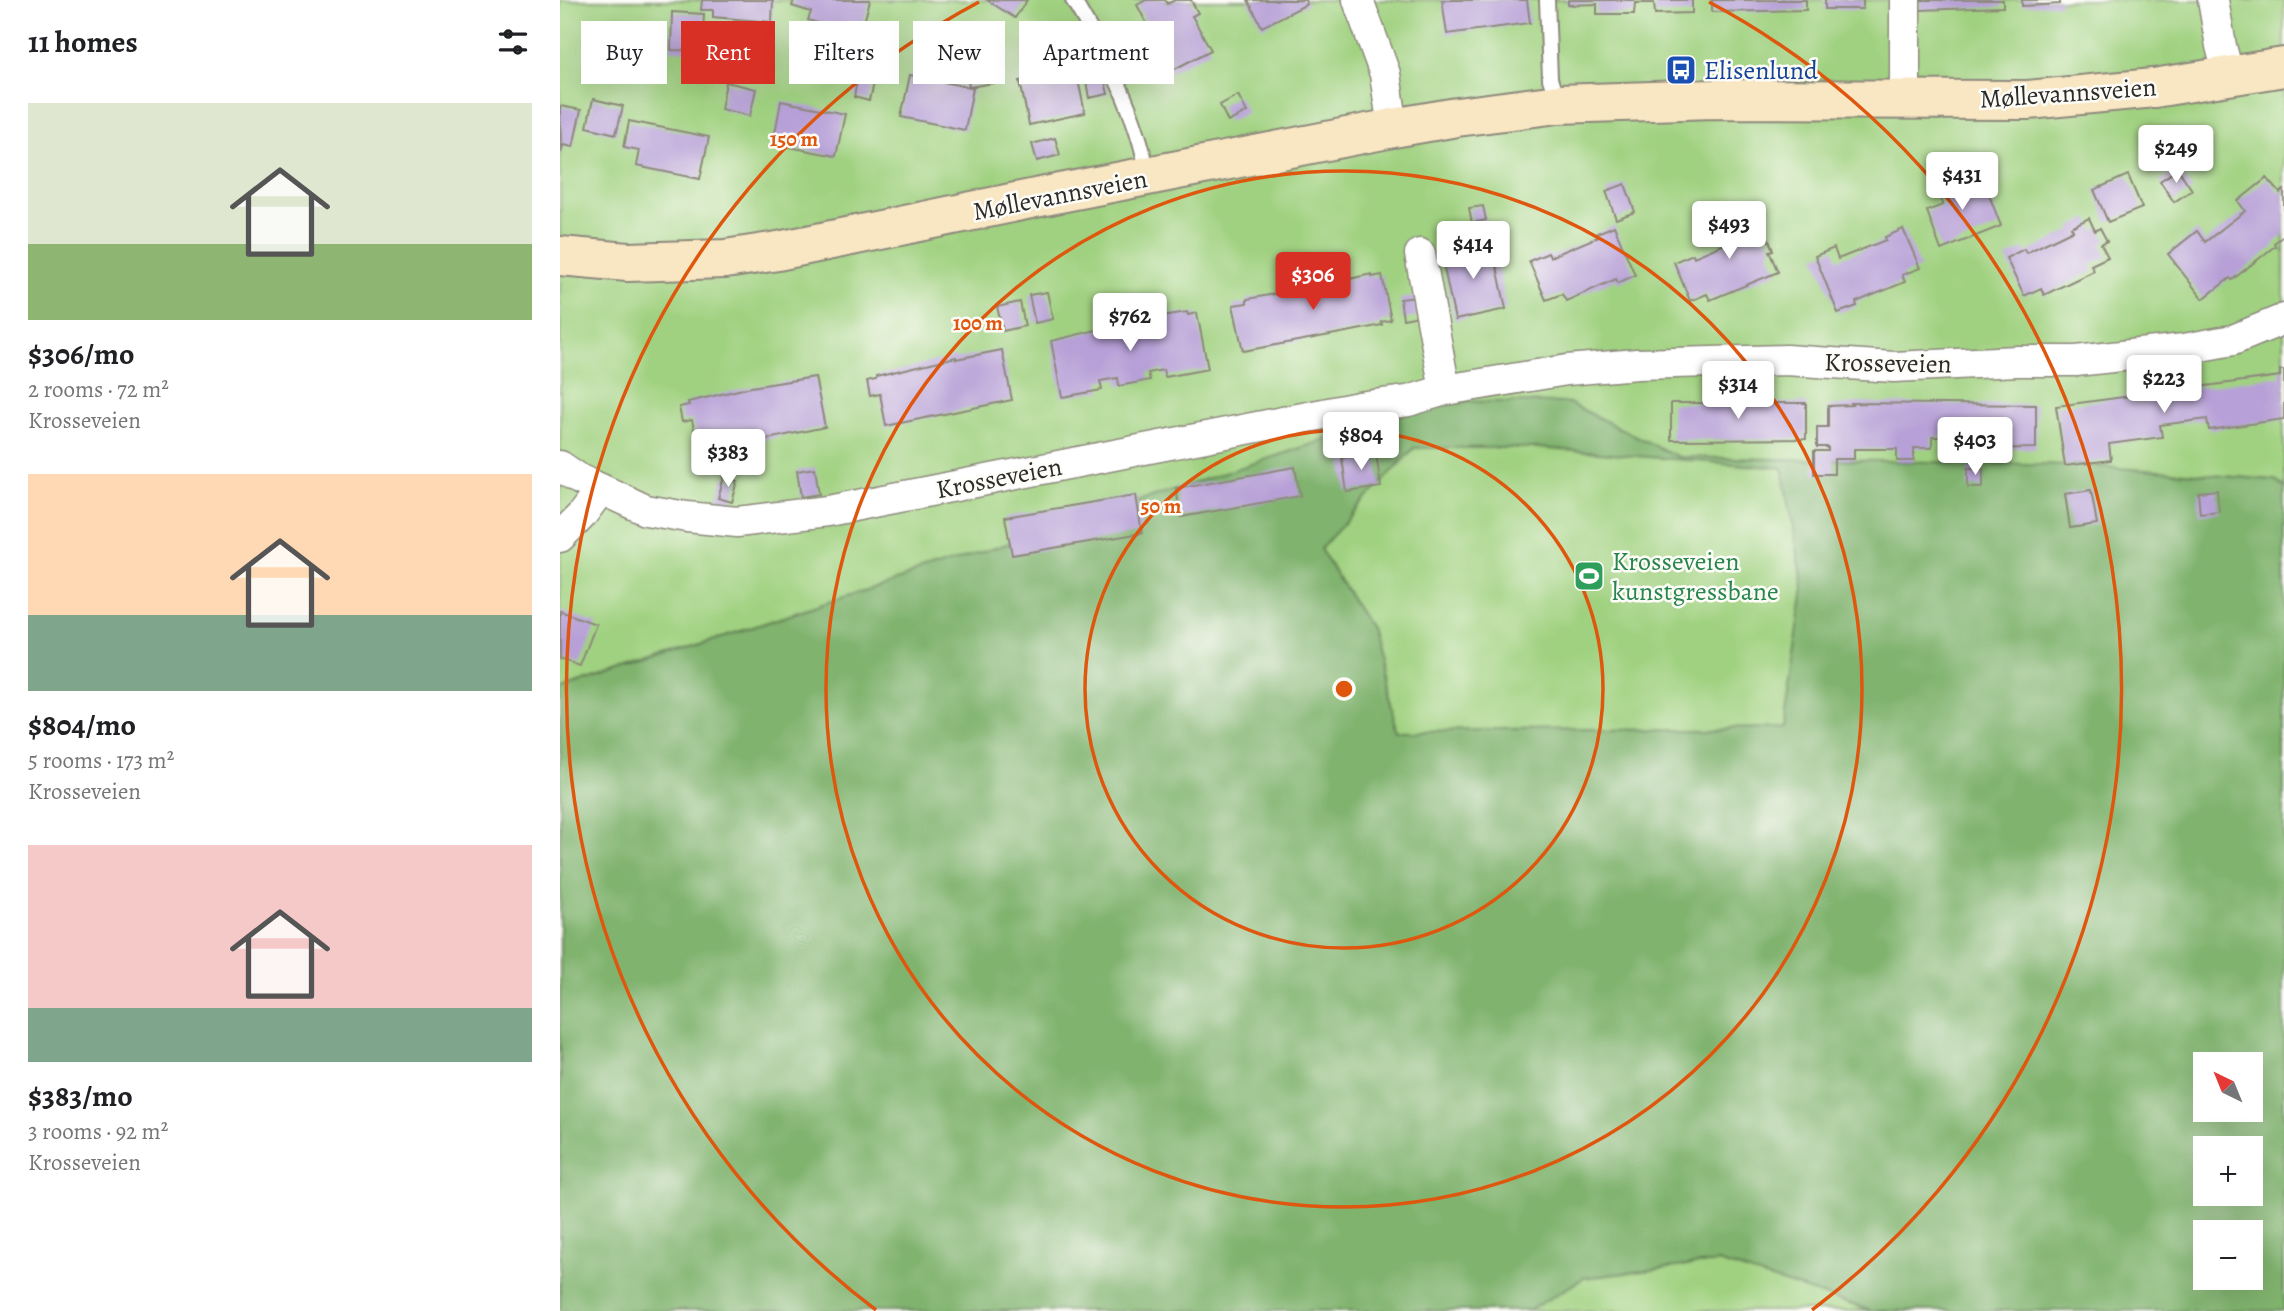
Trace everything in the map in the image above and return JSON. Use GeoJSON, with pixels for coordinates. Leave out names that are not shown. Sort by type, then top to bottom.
{"type":"FeatureCollection","features":[{"type":"Feature","properties":{"kind":"main road","name":"Møllevannsveien"},"geometry":{"type":"LineString","coordinates":[[560,256],[628,262],[725,260],[1393,128],[1558,104],[1714,99],[2028,100],[2154,88],[2284,66]]}},
{"type":"Feature","properties":{"kind":"street"},"geometry":{"type":"LineString","coordinates":[[1358,0],[1385,74],[1393,128]]}},
{"type":"Feature","properties":{"kind":"street"},"geometry":{"type":"LineString","coordinates":[[1905,0],[1905,100]]}},
{"type":"Feature","properties":{"kind":"street"},"geometry":{"type":"LineString","coordinates":[[2213,0],[2221,46],[2230,77]]}},
{"type":"Feature","properties":{"kind":"street"},"geometry":{"type":"LineString","coordinates":[[1420,254],[1445,390]]}},
{"type":"Feature","properties":{"kind":"street","name":"Krosseveien"},"geometry":{"type":"LineString","coordinates":[[560,466],[579,479],[646,510],[737,522],[828,512],[1359,407],[1408,401],[1445,390],[1567,370],[1637,364],[1786,360],[1894,367],[2076,361],[2184,349],[2233,340],[2284,319]]}},
{"type":"Feature","properties":{"kind":"street"},"geometry":{"type":"LineString","coordinates":[[560,537],[581,516],[601,489]]}},
{"type":"Feature","properties":{"kind":"lane"},"geometry":{"type":"LineString","coordinates":[[1073,0],[1113,72],[1139,132],[1148,177]]}},
{"type":"Feature","properties":{"kind":"lane"},"geometry":{"type":"LineString","coordinates":[[1547,0],[1550,79],[1558,104]]}},
{"type":"Feature","properties":{"kind":"green space"},"geometry":{"type":"Polygon","coordinates":[[[560,0],[2284,0],[2284,1311],[560,1311],[560,0]]]}},
{"type":"Feature","properties":{"kind":"green space"},"geometry":{"type":"Polygon","coordinates":[[[1444,401],[1569,403],[1678,457],[2081,465],[2275,480],[2284,488],[2284,1311],[1871,1311],[1718,1262],[1584,1278],[1528,1311],[560,1311],[560,690],[1444,401]],[[1414,448],[1320,549],[1370,628],[1399,732],[1783,728],[1804,588],[1783,468],[1537,448],[1414,448]]]}},
{"type":"Feature","properties":{"kind":"building"},"geometry":{"type":"Polygon","coordinates":[[[702,0],[773,0],[772,21],[713,17],[713,10],[701,10],[702,0]]]}},
{"type":"Feature","properties":{"kind":"building"},"geometry":{"type":"Polygon","coordinates":[[[794,0],[870,0],[864,21],[811,21],[808,20],[811,12],[792,6],[794,0]]]}},
{"type":"Feature","properties":{"kind":"building"},"geometry":{"type":"Polygon","coordinates":[[[987,0],[1027,0],[1015,18],[987,0]]]}},
{"type":"Feature","properties":{"kind":"building"},"geometry":{"type":"Polygon","coordinates":[[[1146,0],[1165,0],[1167,4],[1175,0],[1191,0],[1198,13],[1192,16],[1211,50],[1174,69],[1174,21],[1145,21],[1137,5],[1146,0]]]}},
{"type":"Feature","properties":{"kind":"building"},"geometry":{"type":"Polygon","coordinates":[[[1248,0],[1305,0],[1307,4],[1262,27],[1248,0]]]}},
{"type":"Feature","properties":{"kind":"building"},"geometry":{"type":"Polygon","coordinates":[[[1442,0],[1527,0],[1530,23],[1447,34],[1442,0]]]}},
{"type":"Feature","properties":{"kind":"building"},"geometry":{"type":"Polygon","coordinates":[[[1568,0],[1692,0],[1692,13],[1655,14],[1654,3],[1635,3],[1634,14],[1597,14],[1597,4],[1568,5],[1568,0]]]}},
{"type":"Feature","properties":{"kind":"building"},"geometry":{"type":"Polygon","coordinates":[[[1712,0],[1806,0],[1806,10],[1712,12],[1712,0]]]}},
{"type":"Feature","properties":{"kind":"building"},"geometry":{"type":"Polygon","coordinates":[[[1825,0],[1863,0],[1863,9],[1825,9],[1825,0]]]}},
{"type":"Feature","properties":{"kind":"building"},"geometry":{"type":"Polygon","coordinates":[[[1920,0],[2003,0],[2003,7],[1920,10],[1920,0]]]}},
{"type":"Feature","properties":{"kind":"building"},"geometry":{"type":"Polygon","coordinates":[[[2022,0],[2060,0],[2060,4],[2022,6],[2022,0]]]}},
{"type":"Feature","properties":{"kind":"building"},"geometry":{"type":"Polygon","coordinates":[[[672,12],[704,14],[704,21],[681,21],[681,50],[671,50],[672,12]]]}},
{"type":"Feature","properties":{"kind":"building"},"geometry":{"type":"Polygon","coordinates":[[[910,75],[913,76],[913,84],[954,84],[973,88],[965,130],[901,117],[910,75]]]}},
{"type":"Feature","properties":{"kind":"building"},"geometry":{"type":"Polygon","coordinates":[[[726,84],[756,89],[750,116],[721,109],[726,84]]]}},
{"type":"Feature","properties":{"kind":"building"},"geometry":{"type":"Polygon","coordinates":[[[856,84],[873,84],[869,101],[854,97],[856,84]]]}},
{"type":"Feature","properties":{"kind":"building"},"geometry":{"type":"Polygon","coordinates":[[[1021,84],[1079,84],[1085,113],[1029,125],[1021,84]]]}},
{"type":"Feature","properties":{"kind":"building"},"geometry":{"type":"Polygon","coordinates":[[[1087,84],[1106,84],[1108,94],[1089,98],[1087,84]]]}},
{"type":"Feature","properties":{"kind":"building"},"geometry":{"type":"Polygon","coordinates":[[[1238,95],[1247,112],[1228,122],[1220,105],[1238,95]]]}},
{"type":"Feature","properties":{"kind":"building"},"geometry":{"type":"Polygon","coordinates":[[[593,99],[623,106],[616,134],[587,127],[593,99]]]}},
{"type":"Feature","properties":{"kind":"building"},"geometry":{"type":"Polygon","coordinates":[[[781,101],[845,114],[836,156],[773,144],[781,101]]]}},
{"type":"Feature","properties":{"kind":"building"},"geometry":{"type":"Polygon","coordinates":[[[560,106],[581,110],[573,147],[563,145],[561,153],[560,106]]]}},
{"type":"Feature","properties":{"kind":"building"},"geometry":{"type":"Polygon","coordinates":[[[629,121],[709,137],[700,179],[636,166],[639,150],[624,147],[629,121]]]}},
{"type":"Feature","properties":{"kind":"building"},"geometry":{"type":"Polygon","coordinates":[[[1055,138],[1060,155],[1037,161],[1032,144],[1055,138]]]}},
{"type":"Feature","properties":{"kind":"building"},"geometry":{"type":"Polygon","coordinates":[[[2178,169],[2192,190],[2174,202],[2160,181],[2178,169]]]}},
{"type":"Feature","properties":{"kind":"building"},"geometry":{"type":"Polygon","coordinates":[[[2128,175],[2142,208],[2108,222],[2094,190],[2128,175]]]}},
{"type":"Feature","properties":{"kind":"building"},"geometry":{"type":"Polygon","coordinates":[[[2267,178],[2280,193],[2284,190],[2284,235],[2274,243],[2275,246],[2232,280],[2230,278],[2203,299],[2168,254],[2197,231],[2205,242],[2245,211],[2238,201],[2267,178]]]}},
{"type":"Feature","properties":{"kind":"building"},"geometry":{"type":"Polygon","coordinates":[[[1977,180],[1979,184],[1984,182],[2001,226],[1941,250],[1927,211],[1943,205],[1935,181],[1977,180]]]}},
{"type":"Feature","properties":{"kind":"building"},"geometry":{"type":"Polygon","coordinates":[[[1625,184],[1635,212],[1616,219],[1606,191],[1625,184]]]}},
{"type":"Feature","properties":{"kind":"building"},"geometry":{"type":"Polygon","coordinates":[[[1750,205],[1765,239],[1768,238],[1773,250],[1769,251],[1778,272],[1710,300],[1707,294],[1690,301],[1674,262],[1693,254],[1694,257],[1739,238],[1728,213],[1750,205]]]}},
{"type":"Feature","properties":{"kind":"building"},"geometry":{"type":"Polygon","coordinates":[[[1483,206],[1486,220],[1472,223],[1469,208],[1483,206]]]}},
{"type":"Feature","properties":{"kind":"building"},"geometry":{"type":"Polygon","coordinates":[[[2089,218],[2095,231],[2100,228],[2107,241],[2101,244],[2108,257],[2091,265],[2094,271],[2044,295],[2041,288],[2024,296],[2006,258],[2024,249],[2026,253],[2073,230],[2071,227],[2089,218]]]}},
{"type":"Feature","properties":{"kind":"building"},"geometry":{"type":"Polygon","coordinates":[[[1614,226],[1635,275],[1618,283],[1616,279],[1566,301],[1562,294],[1546,300],[1529,261],[1548,253],[1550,257],[1598,237],[1597,233],[1614,226]]]}},
{"type":"Feature","properties":{"kind":"building"},"geometry":{"type":"Polygon","coordinates":[[[1903,229],[1920,268],[1902,275],[1905,282],[1856,302],[1857,306],[1838,313],[1815,256],[1834,248],[1838,259],[1886,240],[1885,237],[1903,229]]]}},
{"type":"Feature","properties":{"kind":"building"},"geometry":{"type":"Polygon","coordinates":[[[1476,243],[1477,246],[1492,243],[1506,309],[1455,320],[1441,254],[1460,250],[1459,246],[1476,243]]]}},
{"type":"Feature","properties":{"kind":"building"},"geometry":{"type":"Polygon","coordinates":[[[1372,274],[1372,277],[1382,275],[1391,320],[1381,322],[1382,325],[1243,351],[1233,305],[1247,303],[1247,299],[1292,291],[1291,287],[1325,281],[1326,284],[1372,274]]]}},
{"type":"Feature","properties":{"kind":"building"},"geometry":{"type":"Polygon","coordinates":[[[1047,292],[1053,319],[1035,323],[1029,295],[1047,292]]]}},
{"type":"Feature","properties":{"kind":"building"},"geometry":{"type":"Polygon","coordinates":[[[1416,297],[1419,316],[1403,319],[1400,299],[1416,297]]]}},
{"type":"Feature","properties":{"kind":"building"},"geometry":{"type":"Polygon","coordinates":[[[1020,302],[1025,326],[1003,331],[997,307],[1020,302]]]}},
{"type":"Feature","properties":{"kind":"building"},"geometry":{"type":"Polygon","coordinates":[[[1187,312],[1188,315],[1197,313],[1208,369],[1165,377],[1163,370],[1148,373],[1150,380],[1119,386],[1118,378],[1100,381],[1102,390],[1062,397],[1051,341],[1105,328],[1105,325],[1187,312]]]}},
{"type":"Feature","properties":{"kind":"building"},"geometry":{"type":"Polygon","coordinates":[[[1002,350],[1012,400],[886,426],[880,394],[870,396],[867,381],[876,379],[876,376],[956,357],[1002,350]]]}},
{"type":"Feature","properties":{"kind":"building"},"geometry":{"type":"Polygon","coordinates":[[[2280,370],[2284,370],[2284,419],[2209,430],[2207,419],[2160,425],[2162,437],[2109,444],[2111,460],[2065,466],[2056,406],[2280,376],[2280,370]]]}},
{"type":"Feature","properties":{"kind":"building"},"geometry":{"type":"Polygon","coordinates":[[[815,377],[825,427],[699,453],[692,420],[682,422],[679,407],[689,405],[688,402],[751,387],[815,377]]]}},
{"type":"Feature","properties":{"kind":"building"},"geometry":{"type":"Polygon","coordinates":[[[1671,403],[1806,403],[1806,439],[1671,440],[1671,403]]]}},
{"type":"Feature","properties":{"kind":"building"},"geometry":{"type":"Polygon","coordinates":[[[1851,403],[2036,405],[2036,448],[1956,449],[1956,437],[1932,437],[1932,448],[1914,448],[1914,461],[1897,461],[1897,449],[1854,449],[1854,459],[1834,459],[1834,474],[1814,474],[1814,451],[1828,451],[1828,447],[1817,447],[1817,427],[1828,427],[1828,406],[1852,405],[1851,403]]]}},
{"type":"Feature","properties":{"kind":"building"},"geometry":{"type":"Polygon","coordinates":[[[1376,453],[1381,487],[1347,492],[1342,458],[1376,453]]]}},
{"type":"Feature","properties":{"kind":"building"},"geometry":{"type":"Polygon","coordinates":[[[1295,467],[1300,496],[1181,517],[1176,488],[1295,467]]]}},
{"type":"Feature","properties":{"kind":"building"},"geometry":{"type":"Polygon","coordinates":[[[815,468],[819,494],[801,497],[797,471],[815,468]]]}},
{"type":"Feature","properties":{"kind":"building"},"geometry":{"type":"Polygon","coordinates":[[[1968,468],[1983,468],[1983,487],[1968,487],[1968,468]]]}},
{"type":"Feature","properties":{"kind":"building"},"geometry":{"type":"Polygon","coordinates":[[[724,477],[738,481],[732,502],[718,498],[724,477]]]}},
{"type":"Feature","properties":{"kind":"building"},"geometry":{"type":"Polygon","coordinates":[[[2091,490],[2097,524],[2070,528],[2065,494],[2091,490]]]}},
{"type":"Feature","properties":{"kind":"building"},"geometry":{"type":"Polygon","coordinates":[[[2217,490],[2219,512],[2200,514],[2198,492],[2217,490]]]}},
{"type":"Feature","properties":{"kind":"building"},"geometry":{"type":"Polygon","coordinates":[[[1136,495],[1142,533],[1012,555],[1005,517],[1136,495]]]}},
{"type":"Feature","properties":{"kind":"building"},"geometry":{"type":"Polygon","coordinates":[[[560,611],[596,624],[580,666],[560,659],[560,611]]]}},
{"type":"Feature","properties":{"kind":"place","name":"Elisenlund"},"geometry":{"type":"Point","coordinates":[1681,70]}},
{"type":"Feature","properties":{"kind":"place","name":"Krosseveien kunstgressbane"},"geometry":{"type":"Point","coordinates":[1589,576]}}]}
